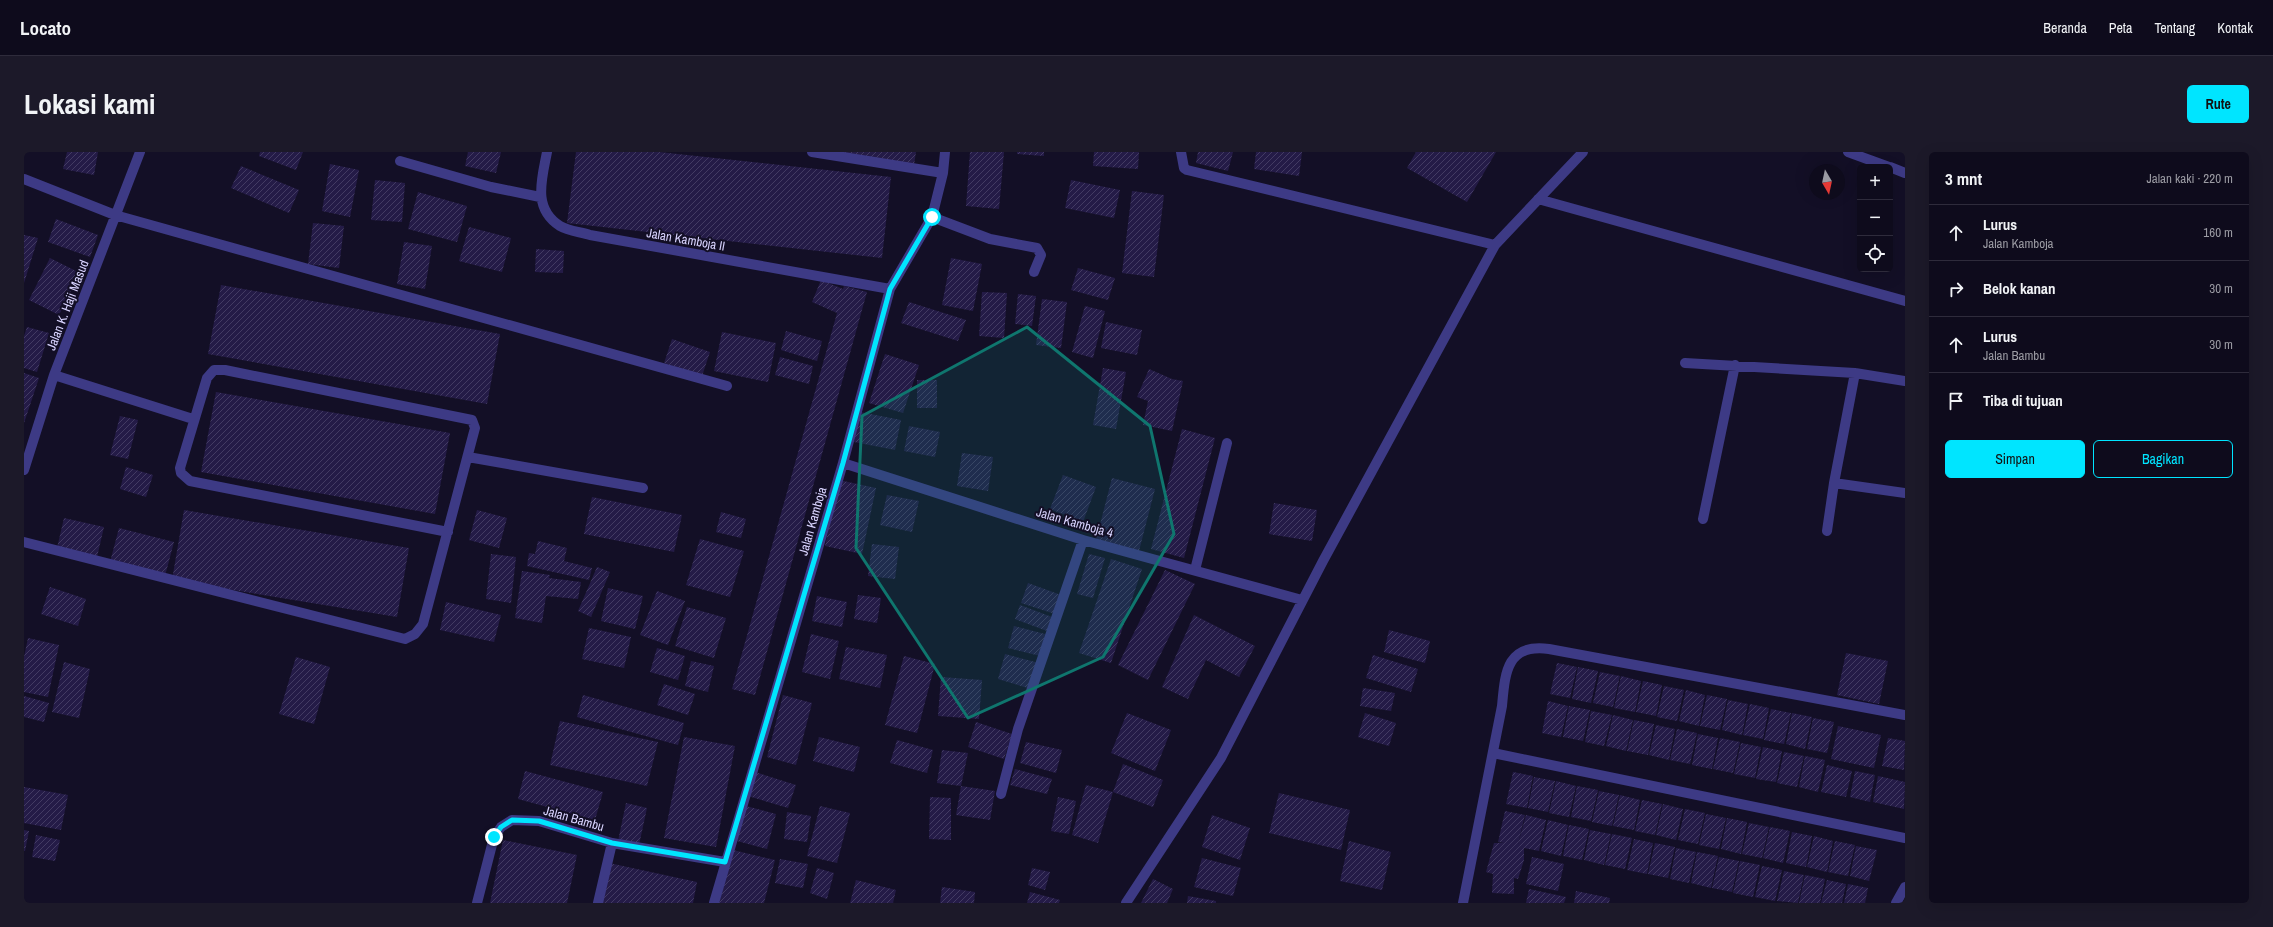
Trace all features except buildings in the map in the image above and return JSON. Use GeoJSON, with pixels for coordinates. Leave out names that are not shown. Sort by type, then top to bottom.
{"type":"FeatureCollection","features":[{"type":"Feature","properties":{"kind":"street","name":"Jalan K. Haji Masud"},"geometry":{"type":"LineString","coordinates":[[24,470],[54,376],[140,152]]}},
{"type":"Feature","properties":{"kind":"street","name":"Jalan Kamboja II"},"geometry":{"type":"LineString","coordinates":[[547,152],[540,187],[540,197],[544,211],[560,226],[590,235],[890,289]]}},
{"type":"Feature","properties":{"kind":"street"},"geometry":{"type":"LineString","coordinates":[[812,152],[943,174]]}},
{"type":"Feature","properties":{"kind":"street","name":"Jalan Kamboja"},"geometry":{"type":"LineString","coordinates":[[714,903],[843,463],[890,289],[932,217],[943,174],[945,152]]}},
{"type":"Feature","properties":{"kind":"street"},"geometry":{"type":"LineString","coordinates":[[1182,152],[1184,168],[1187,170],[1495,245]]}},
{"type":"Feature","properties":{"kind":"street"},"geometry":{"type":"LineString","coordinates":[[1126,903],[1221,758],[1302,600],[1495,245],[1583,152]]}},
{"type":"Feature","properties":{"kind":"street"},"geometry":{"type":"LineString","coordinates":[[1848,152],[1882,164]]}},
{"type":"Feature","properties":{"kind":"street"},"geometry":{"type":"LineString","coordinates":[[400,161],[491,187],[540,197]]}},
{"type":"Feature","properties":{"kind":"street"},"geometry":{"type":"LineString","coordinates":[[1893,168],[1905,173]]}},
{"type":"Feature","properties":{"kind":"street"},"geometry":{"type":"LineString","coordinates":[[24,179],[115,215],[727,386]]}},
{"type":"Feature","properties":{"kind":"street"},"geometry":{"type":"LineString","coordinates":[[1538,199],[1905,301]]}},
{"type":"Feature","properties":{"kind":"street"},"geometry":{"type":"LineString","coordinates":[[932,217],[990,239],[1036,248],[1041,255],[1034,272]]}},
{"type":"Feature","properties":{"kind":"street"},"geometry":{"type":"LineString","coordinates":[[1685,363],[1855,373],[1905,380]]}},
{"type":"Feature","properties":{"kind":"street"},"geometry":{"type":"LineString","coordinates":[[1703,520],[1735,365]]}},
{"type":"Feature","properties":{"kind":"street"},"geometry":{"type":"LineString","coordinates":[[24,542],[405,638],[415,634],[423,624],[448,532],[468,457],[475,428],[472,420],[225,370],[214,370],[207,378],[193,419],[180,468],[180,473],[190,481],[448,532]]}},
{"type":"Feature","properties":{"kind":"street"},"geometry":{"type":"LineString","coordinates":[[1827,531],[1834,483],[1855,373]]}},
{"type":"Feature","properties":{"kind":"street"},"geometry":{"type":"LineString","coordinates":[[54,376],[193,419]]}},
{"type":"Feature","properties":{"kind":"street"},"geometry":{"type":"LineString","coordinates":[[1195,570],[1227,443]]}},
{"type":"Feature","properties":{"kind":"street"},"geometry":{"type":"LineString","coordinates":[[468,457],[643,488]]}},
{"type":"Feature","properties":{"kind":"street","name":"Jalan Kamboja 4"},"geometry":{"type":"LineString","coordinates":[[843,463],[1083,540],[1302,600]]}},
{"type":"Feature","properties":{"kind":"street"},"geometry":{"type":"LineString","coordinates":[[1834,483],[1905,493]]}},
{"type":"Feature","properties":{"kind":"street"},"geometry":{"type":"LineString","coordinates":[[1001,794],[1018,729],[1083,540]]}},
{"type":"Feature","properties":{"kind":"street"},"geometry":{"type":"LineString","coordinates":[[1463,903],[1502,706],[1505,673],[1510,660],[1519,653],[1539,647],[1905,715]]}},
{"type":"Feature","properties":{"kind":"street"},"geometry":{"type":"LineString","coordinates":[[1493,753],[1905,838]]}},
{"type":"Feature","properties":{"kind":"street","name":"Jalan Bambu"},"geometry":{"type":"LineString","coordinates":[[477,903],[494,837],[501,827],[512,820],[539,821],[612,843],[598,903]]}},
{"type":"Feature","properties":{"kind":"street"},"geometry":{"type":"LineString","coordinates":[[612,843],[725,862]]}},
{"type":"Feature","properties":{"kind":"street"},"geometry":{"type":"LineString","coordinates":[[1896,903],[1905,887]]}},
{"type":"Feature","properties":{"kind":"highlighted area"},"geometry":{"type":"Polygon","coordinates":[[[1027,327],[1150,426],[1174,534],[1103,657],[968,718],[856,548],[862,416],[1027,327]]]}},
{"type":"Feature","properties":{"kind":"route"},"geometry":{"type":"LineString","coordinates":[[494,837],[501,827],[512,820],[539,821],[612,843],[725,862],[843,463],[890,289],[932,217]]}}]}
